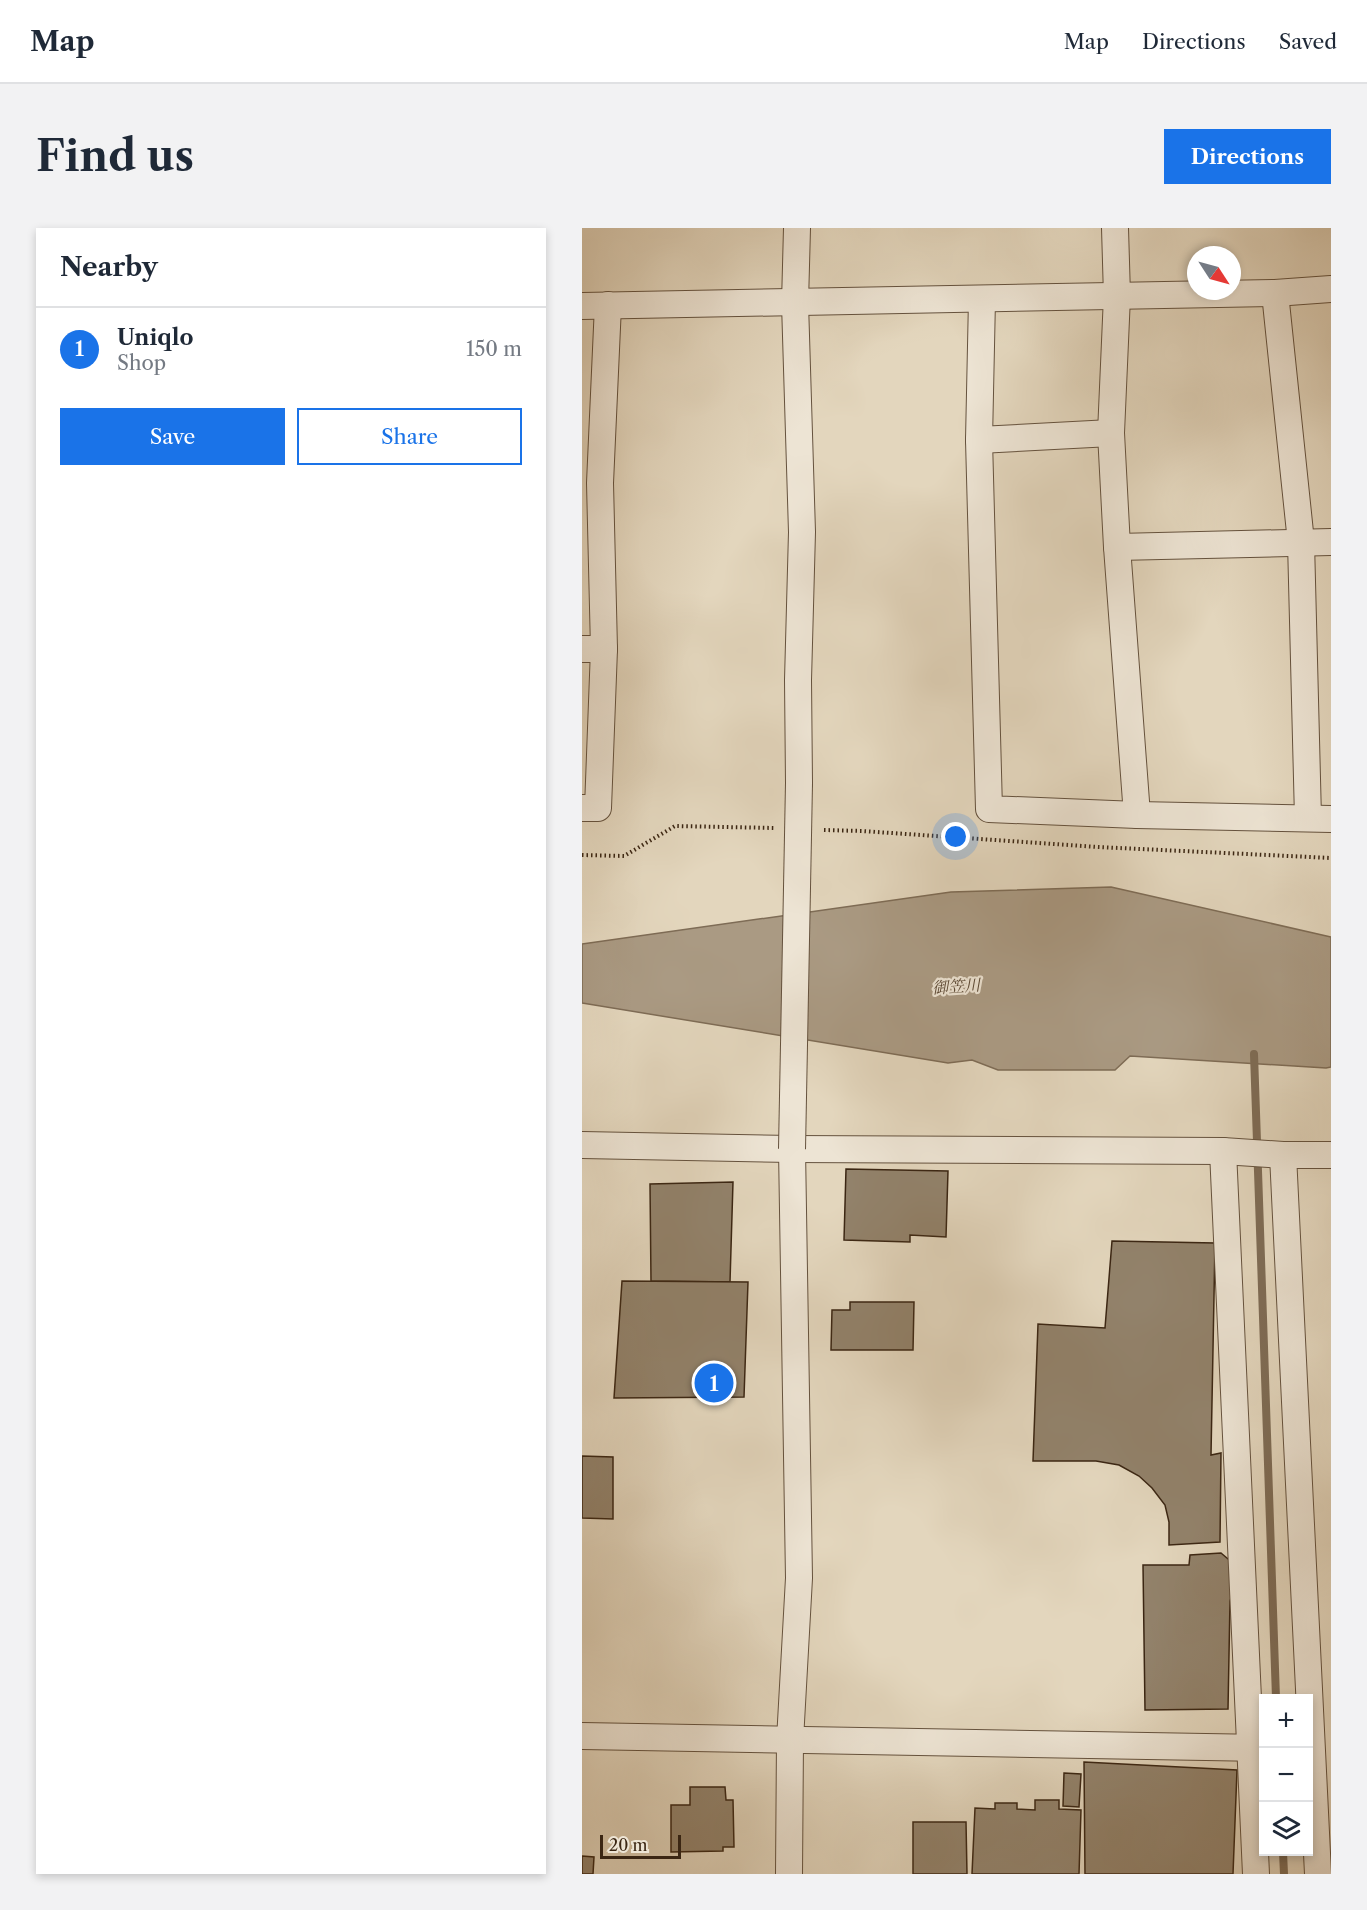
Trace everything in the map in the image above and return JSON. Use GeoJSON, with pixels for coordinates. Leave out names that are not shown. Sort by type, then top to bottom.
{"type":"FeatureCollection","features":[{"type":"Feature","properties":{"kind":"street"},"geometry":{"type":"LineString","coordinates":[[789,1874],[790,1740],[799,1578],[792,1149],[802,532],[795,303],[797,228]]}},
{"type":"Feature","properties":{"kind":"street"},"geometry":{"type":"LineString","coordinates":[[1115,228],[1117,296],[1111,434],[1137,815]]}},
{"type":"Feature","properties":{"kind":"street"},"geometry":{"type":"LineString","coordinates":[[582,306],[982,300],[1275,293],[1331,289]]}},
{"type":"Feature","properties":{"kind":"street"},"geometry":{"type":"LineString","coordinates":[[982,300],[980,440],[989,809],[1137,815],[1320,818],[1301,542],[1275,293]]}},
{"type":"Feature","properties":{"kind":"street"},"geometry":{"type":"LineString","coordinates":[[582,808],[598,808],[591,483],[608,305]]}},
{"type":"Feature","properties":{"kind":"street"},"geometry":{"type":"LineString","coordinates":[[980,440],[1111,434]]}},
{"type":"Feature","properties":{"kind":"street"},"geometry":{"type":"LineString","coordinates":[[1117,547],[1331,542]]}},
{"type":"Feature","properties":{"kind":"street"},"geometry":{"type":"LineString","coordinates":[[582,1145],[792,1149],[1223,1151],[1282,1155],[1331,1155]]}},
{"type":"Feature","properties":{"kind":"street"},"geometry":{"type":"LineString","coordinates":[[1223,1151],[1257,1748],[1256,1874]]}},
{"type":"Feature","properties":{"kind":"street"},"geometry":{"type":"LineString","coordinates":[[1282,1155],[1317,1749],[1318,1874]]}},
{"type":"Feature","properties":{"kind":"street"},"geometry":{"type":"LineString","coordinates":[[582,1736],[1257,1748]]}},
{"type":"Feature","properties":{"kind":"path"},"geometry":{"type":"LineString","coordinates":[[582,855],[624,856],[675,826],[780,829]]}},
{"type":"Feature","properties":{"kind":"path"},"geometry":{"type":"LineString","coordinates":[[815,829],[1098,847],[1331,858]]}},
{"type":"Feature","properties":{"kind":"water","name":"御笠川"},"geometry":{"type":"Polygon","coordinates":[[[1111,887],[1331,937],[1331,1067],[1130,1056],[1115,1070],[998,1070],[972,1060],[948,1063],[582,1003],[582,944],[951,892],[1111,887]]]}},
{"type":"Feature","properties":{"kind":"building"},"geometry":{"type":"Polygon","coordinates":[[[846,1169],[948,1171],[946,1237],[910,1235],[910,1242],[844,1240],[846,1169]]]}},
{"type":"Feature","properties":{"kind":"building"},"geometry":{"type":"Polygon","coordinates":[[[733,1182],[730,1282],[651,1281],[650,1184],[733,1182]]]}},
{"type":"Feature","properties":{"kind":"building"},"geometry":{"type":"Polygon","coordinates":[[[1112,1241],[1215,1243],[1211,1455],[1221,1453],[1220,1542],[1169,1545],[1169,1522],[1165,1505],[1139,1476],[1119,1465],[1096,1461],[1033,1461],[1038,1324],[1105,1328],[1112,1241]]]}},
{"type":"Feature","properties":{"kind":"building"},"geometry":{"type":"Polygon","coordinates":[[[622,1281],[748,1282],[744,1397],[614,1398],[622,1281]]]}},
{"type":"Feature","properties":{"kind":"building"},"geometry":{"type":"Polygon","coordinates":[[[850,1302],[914,1302],[913,1350],[831,1350],[832,1310],[850,1310],[850,1302]]]}},
{"type":"Feature","properties":{"kind":"building"},"geometry":{"type":"Polygon","coordinates":[[[582,1456],[613,1457],[613,1519],[582,1518],[582,1456]]]}},
{"type":"Feature","properties":{"kind":"building"},"geometry":{"type":"Polygon","coordinates":[[[1221,1553],[1234,1564],[1230,1601],[1228,1709],[1145,1710],[1143,1565],[1189,1565],[1190,1555],[1221,1553]]]}},
{"type":"Feature","properties":{"kind":"building"},"geometry":{"type":"Polygon","coordinates":[[[1084,1762],[1237,1770],[1233,1874],[1085,1874],[1084,1762]]]}},
{"type":"Feature","properties":{"kind":"building"},"geometry":{"type":"Polygon","coordinates":[[[1064,1773],[1081,1774],[1079,1807],[1063,1806],[1064,1773]]]}},
{"type":"Feature","properties":{"kind":"building"},"geometry":{"type":"Polygon","coordinates":[[[690,1787],[725,1787],[726,1800],[733,1800],[734,1847],[723,1847],[723,1851],[671,1852],[671,1805],[690,1805],[690,1787]]]}},
{"type":"Feature","properties":{"kind":"building"},"geometry":{"type":"Polygon","coordinates":[[[1035,1800],[1059,1800],[1059,1809],[1081,1810],[1079,1874],[972,1874],[975,1808],[995,1809],[995,1803],[1017,1803],[1017,1809],[1035,1810],[1035,1800]]]}},
{"type":"Feature","properties":{"kind":"building"},"geometry":{"type":"Polygon","coordinates":[[[913,1822],[966,1822],[967,1874],[913,1874],[913,1822]]]}},
{"type":"Feature","properties":{"kind":"building"},"geometry":{"type":"Polygon","coordinates":[[[582,1856],[594,1857],[593,1874],[582,1874],[582,1856]]]}},
{"type":"Feature","properties":{"kind":"waterway"},"geometry":{"type":"LineString","coordinates":[[1254,1054],[1276,1694]]}},
{"type":"Feature","properties":{"kind":"waterway"},"geometry":{"type":"LineString","coordinates":[[1283,1856],[1284,1874]]}},
{"type":"Feature","properties":{"kind":"place","name":"Uniqlo"},"geometry":{"type":"Point","coordinates":[714,1383]}}]}
